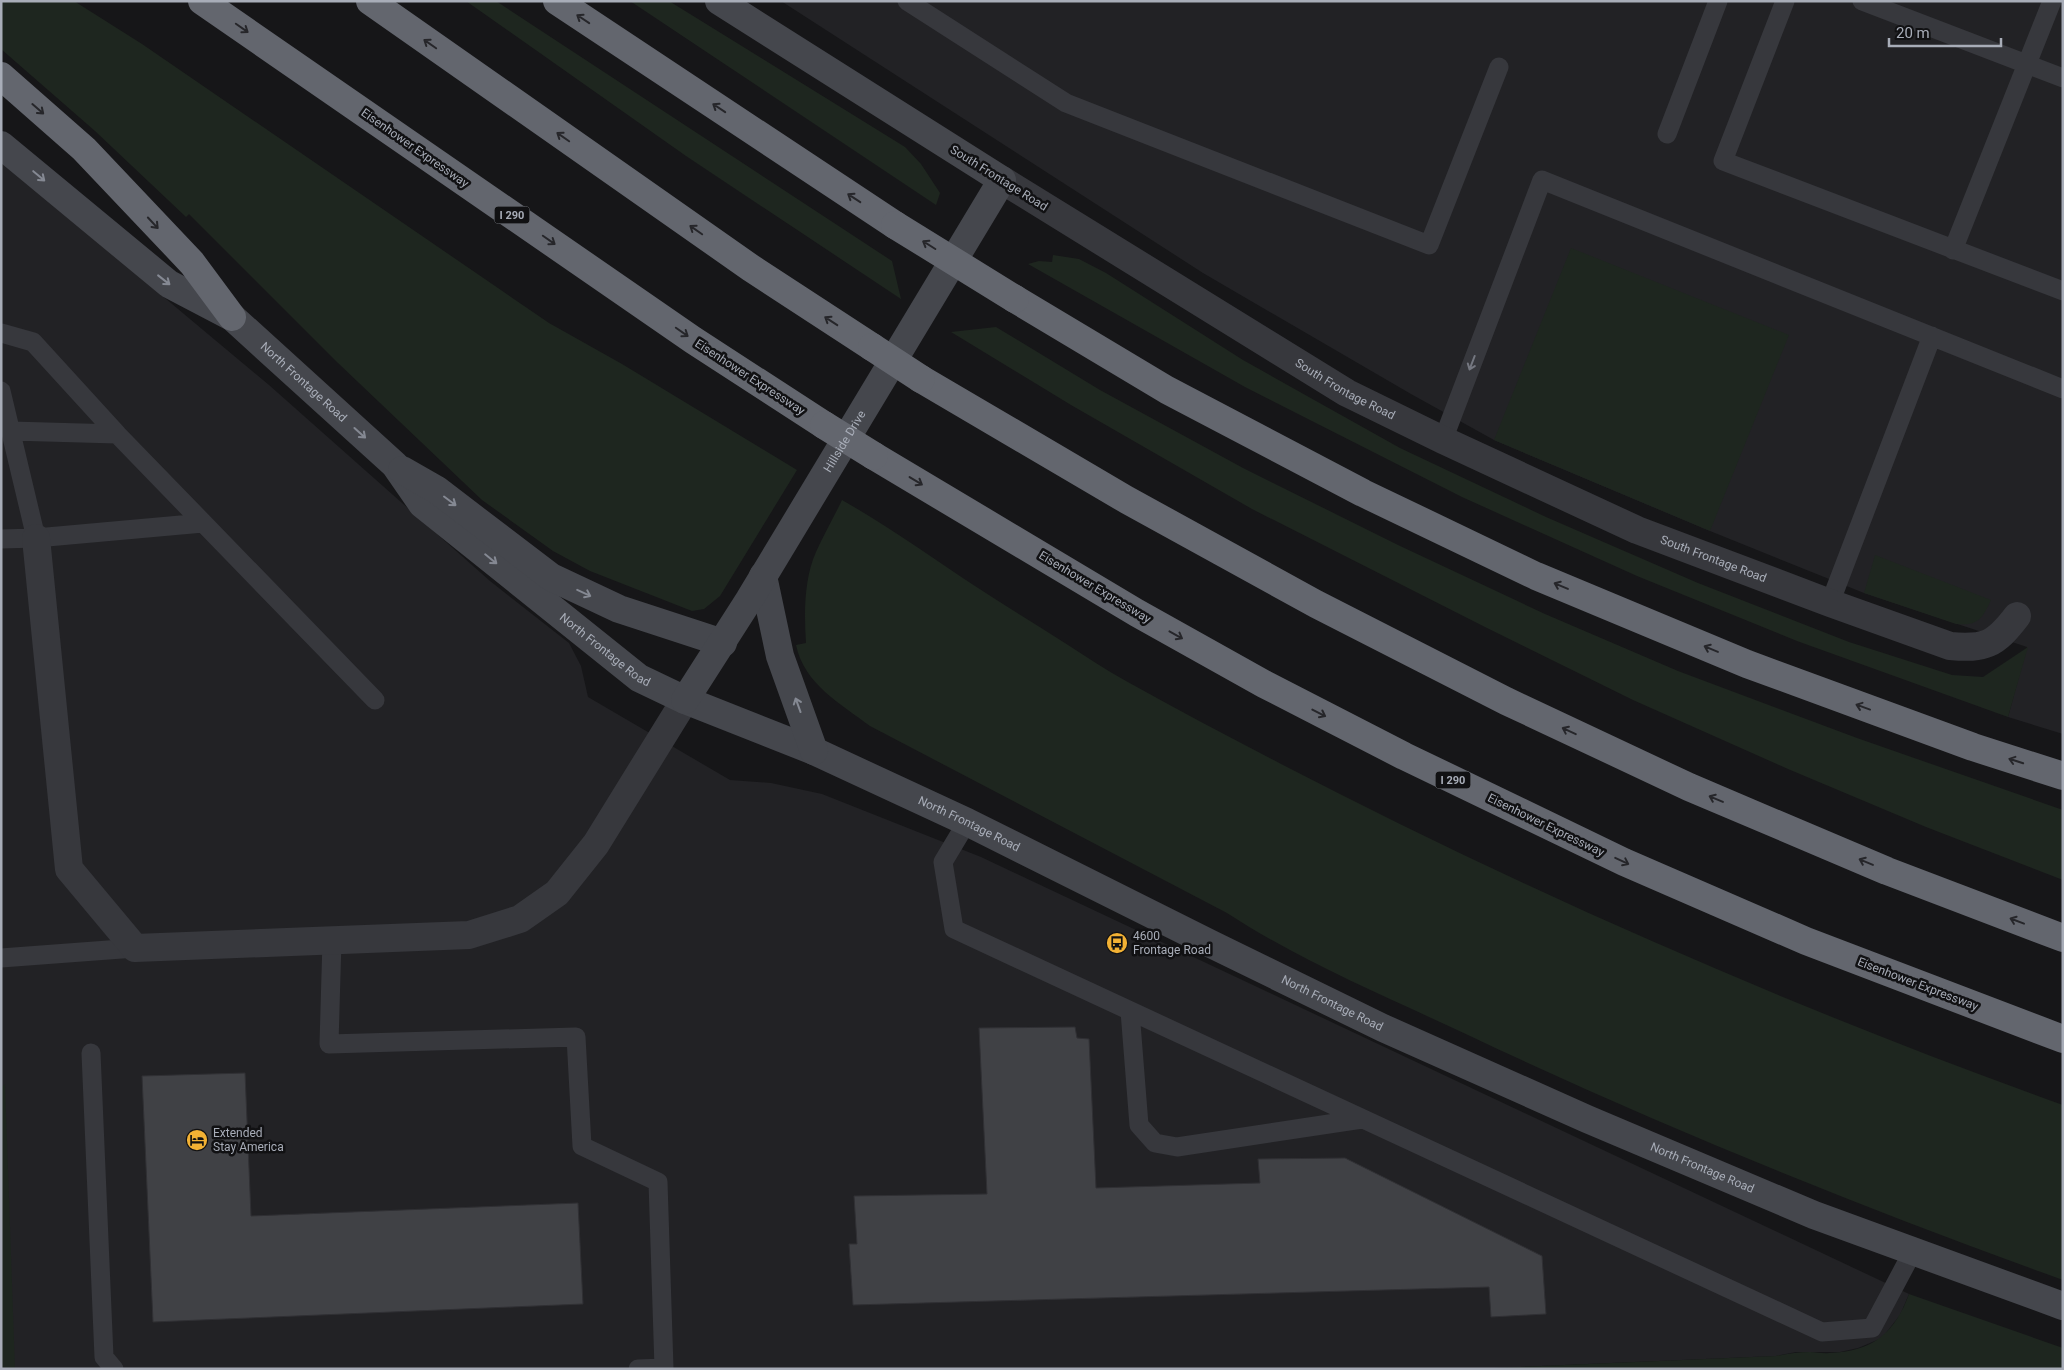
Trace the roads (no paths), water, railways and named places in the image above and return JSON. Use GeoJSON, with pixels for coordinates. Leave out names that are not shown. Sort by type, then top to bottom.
{"type":"FeatureCollection","features":[{"type":"Feature","properties":{"kind":"highway","name":"Eisenhower Expressway"},"geometry":{"type":"LineString","coordinates":[[202,1],[693,340],[824,425],[1154,622],[1264,684],[1404,756],[1624,862],[1797,937],[2063,1039]]}},
{"type":"Feature","properties":{"kind":"highway"},"geometry":{"type":"LineString","coordinates":[[370,1],[751,268],[922,379],[1127,500],[1316,604],[1506,701],[1689,788],[1887,871],[2063,938]]}},
{"type":"Feature","properties":{"kind":"highway"},"geometry":{"type":"LineString","coordinates":[[557,1],[895,225],[1015,299],[1167,390],[1363,493],[1536,576],[1747,664],[1973,747],[2063,776]]}},
{"type":"Feature","properties":{"kind":"highway"},"geometry":{"type":"LineString","coordinates":[[1,76],[84,149],[192,263],[232,317]]}},
{"type":"Feature","properties":{"kind":"main road","name":"South Frontage Road"},"geometry":{"type":"LineString","coordinates":[[719,1],[1002,180]]}},
{"type":"Feature","properties":{"kind":"main road","name":"North Frontage Road"},"geometry":{"type":"LineString","coordinates":[[1,145],[168,284],[232,317],[395,465],[422,504],[638,678],[685,700],[814,751],[967,822],[1383,1028],[1587,1119],[1814,1215],[2063,1306]]}},
{"type":"Feature","properties":{"kind":"main road","name":"Hillside Drive"},"geometry":{"type":"LineString","coordinates":[[685,700],[723,643],[1002,180]]}},
{"type":"Feature","properties":{"kind":"main road"},"geometry":{"type":"LineString","coordinates":[[395,465],[437,490],[551,577],[618,609],[723,643]]}},
{"type":"Feature","properties":{"kind":"main road"},"geometry":{"type":"LineString","coordinates":[[763,576],[780,656],[814,751]]}},
{"type":"Feature","properties":{"kind":"street","name":"South Frontage Road"},"geometry":{"type":"LineString","coordinates":[[1002,180],[1347,393],[1637,530],[1950,646],[1970,647],[1988,644],[2002,634],[2016,616]]}},
{"type":"Feature","properties":{"kind":"street"},"geometry":{"type":"LineString","coordinates":[[36,538],[69,869],[135,948],[469,935],[520,920],[557,893],[596,844],[685,700]]}},
{"type":"Feature","properties":{"kind":"lane"},"geometry":{"type":"LineString","coordinates":[[907,1],[1066,103],[1429,245],[1499,67]]}},
{"type":"Feature","properties":{"kind":"lane"},"geometry":{"type":"LineString","coordinates":[[1668,134],[1718,1]]}},
{"type":"Feature","properties":{"kind":"lane"},"geometry":{"type":"LineString","coordinates":[[1785,1],[1723,161],[2063,291]]}},
{"type":"Feature","properties":{"kind":"lane"},"geometry":{"type":"LineString","coordinates":[[1862,1],[2063,78]]}},
{"type":"Feature","properties":{"kind":"lane"},"geometry":{"type":"LineString","coordinates":[[1953,250],[2052,1]]}},
{"type":"Feature","properties":{"kind":"lane"},"geometry":{"type":"LineString","coordinates":[[1443,440],[1542,180],[2063,389]]}},
{"type":"Feature","properties":{"kind":"lane"},"geometry":{"type":"LineString","coordinates":[[1,333],[33,342],[117,434],[375,700]]}},
{"type":"Feature","properties":{"kind":"lane"},"geometry":{"type":"LineString","coordinates":[[1830,603],[1932,336]]}},
{"type":"Feature","properties":{"kind":"lane"},"geometry":{"type":"LineString","coordinates":[[1,391],[36,538]]}},
{"type":"Feature","properties":{"kind":"lane"},"geometry":{"type":"LineString","coordinates":[[11,431],[117,434]]}},
{"type":"Feature","properties":{"kind":"lane"},"geometry":{"type":"LineString","coordinates":[[1,539],[36,538],[203,523]]}},
{"type":"Feature","properties":{"kind":"lane"},"geometry":{"type":"LineString","coordinates":[[967,822],[943,862],[954,930],[1822,1332],[1872,1328],[1913,1251]]}},
{"type":"Feature","properties":{"kind":"lane"},"geometry":{"type":"LineString","coordinates":[[332,940],[329,1044],[576,1037],[582,1146],[658,1182],[664,1368],[638,1369]]}},
{"type":"Feature","properties":{"kind":"lane"},"geometry":{"type":"LineString","coordinates":[[1,958],[135,948]]}},
{"type":"Feature","properties":{"kind":"lane"},"geometry":{"type":"LineString","coordinates":[[1130,1011],[1139,1125],[1155,1143],[1176,1147],[1362,1119]]}},
{"type":"Feature","properties":{"kind":"lane"},"geometry":{"type":"LineString","coordinates":[[91,1053],[104,1357],[114,1369]]}},
{"type":"Feature","properties":{"kind":"place","name":"4600 Frontage Road"},"geometry":{"type":"Point","coordinates":[1117,943]}},
{"type":"Feature","properties":{"kind":"place","name":"Extended Stay America"},"geometry":{"type":"Point","coordinates":[197,1140]}}]}
